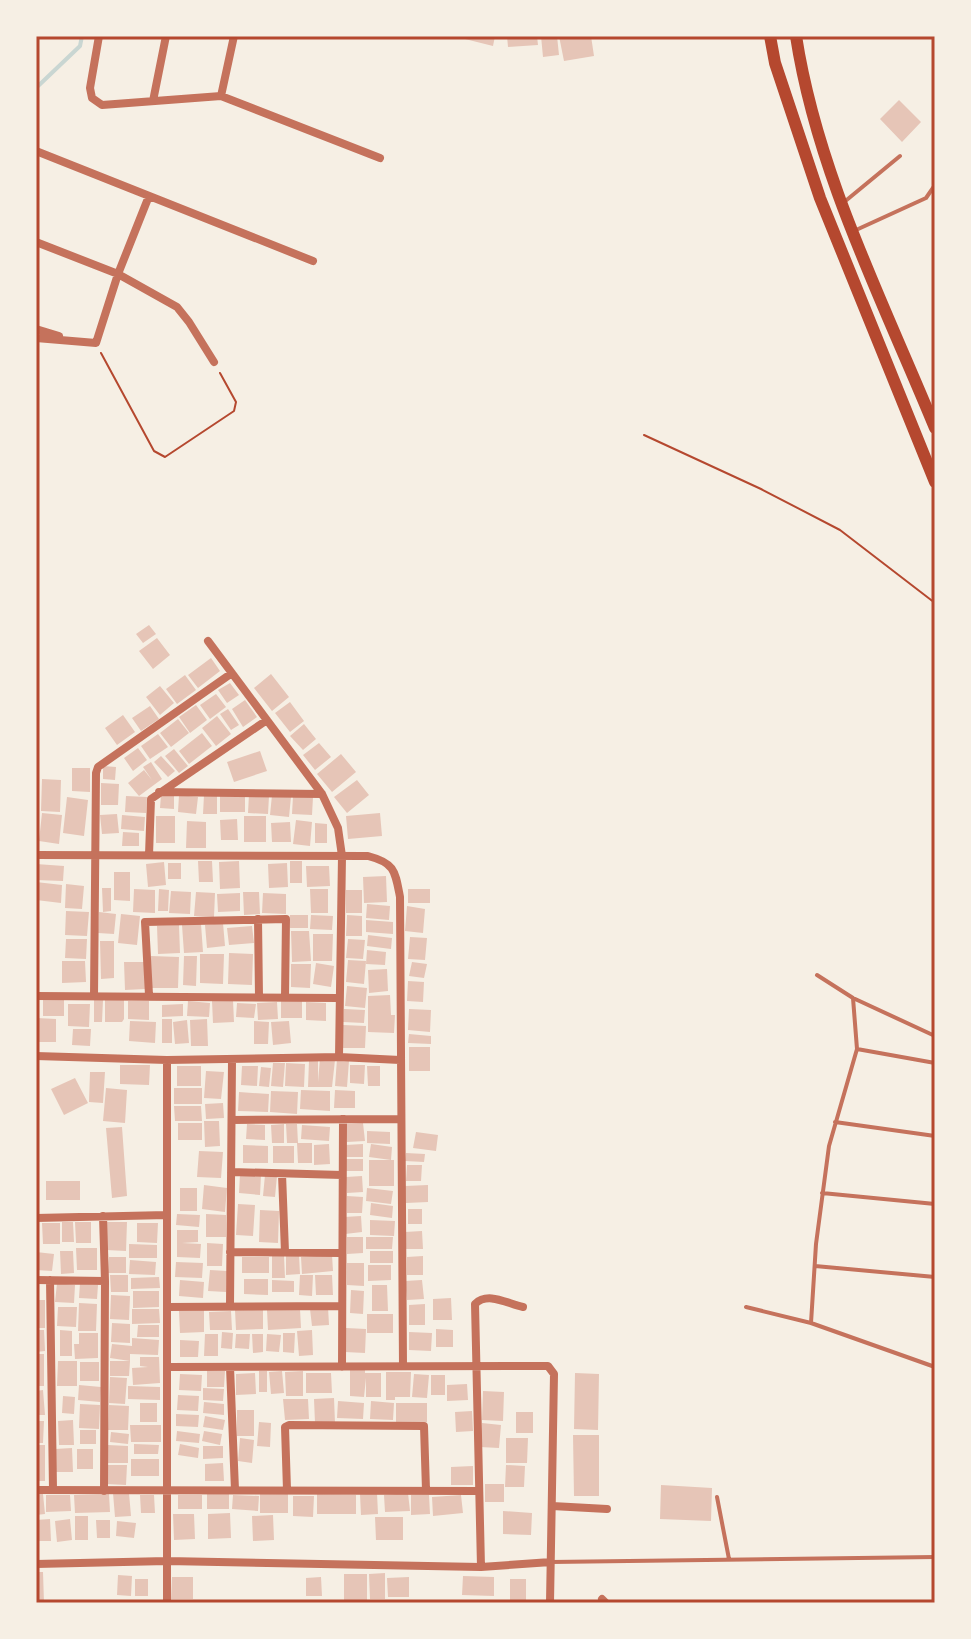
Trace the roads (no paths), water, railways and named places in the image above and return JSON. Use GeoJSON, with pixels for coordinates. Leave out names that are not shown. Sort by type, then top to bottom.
{"type":"FeatureCollection","features":[{"type":"Feature","properties":{"kind":"highway"},"geometry":{"type":"LineString","coordinates":[[770,36],[775,63],[820,198],[935,482]]}},
{"type":"Feature","properties":{"kind":"highway"},"geometry":{"type":"LineString","coordinates":[[796,36],[812,119],[842,204],[934,423]]}},
{"type":"Feature","properties":{"kind":"street"},"geometry":{"type":"LineString","coordinates":[[99,36],[90,88],[92,98],[102,105],[221,96],[380,158]]}},
{"type":"Feature","properties":{"kind":"street"},"geometry":{"type":"LineString","coordinates":[[153,101],[166,36]]}},
{"type":"Feature","properties":{"kind":"street"},"geometry":{"type":"LineString","coordinates":[[221,96],[234,36]]}},
{"type":"Feature","properties":{"kind":"street"},"geometry":{"type":"LineString","coordinates":[[36,151],[313,261]]}},
{"type":"Feature","properties":{"kind":"street"},"geometry":{"type":"LineString","coordinates":[[36,338],[96,343],[118,274],[149,196]]}},
{"type":"Feature","properties":{"kind":"street"},"geometry":{"type":"LineString","coordinates":[[36,242],[118,274],[177,307],[214,362]]}},
{"type":"Feature","properties":{"kind":"street"},"geometry":{"type":"LineString","coordinates":[[36,329],[67,339]]}},
{"type":"Feature","properties":{"kind":"street"},"geometry":{"type":"LineString","coordinates":[[208,641],[322,794],[338,828],[342,856],[339,1057]]}},
{"type":"Feature","properties":{"kind":"street"},"geometry":{"type":"LineString","coordinates":[[94,996],[98,767],[232,673]]}},
{"type":"Feature","properties":{"kind":"street"},"geometry":{"type":"LineString","coordinates":[[149,855],[151,799],[267,720]]}},
{"type":"Feature","properties":{"kind":"street"},"geometry":{"type":"LineString","coordinates":[[159,792],[322,794]]}},
{"type":"Feature","properties":{"kind":"street"},"geometry":{"type":"LineString","coordinates":[[36,855],[368,856],[384,860],[393,869],[400,897],[403,1366]]}},
{"type":"Feature","properties":{"kind":"street"},"geometry":{"type":"LineString","coordinates":[[258,919],[259,997]]}},
{"type":"Feature","properties":{"kind":"street"},"geometry":{"type":"LineString","coordinates":[[149,995],[145,922],[286,919],[285,997]]}},
{"type":"Feature","properties":{"kind":"street"},"geometry":{"type":"LineString","coordinates":[[36,996],[338,998]]}},
{"type":"Feature","properties":{"kind":"street"},"geometry":{"type":"LineString","coordinates":[[36,1056],[167,1060],[339,1057],[400,1060]]}},
{"type":"Feature","properties":{"kind":"street"},"geometry":{"type":"LineString","coordinates":[[167,1060],[167,1603]]}},
{"type":"Feature","properties":{"kind":"street"},"geometry":{"type":"LineString","coordinates":[[230,1306],[232,1060]]}},
{"type":"Feature","properties":{"kind":"street"},"geometry":{"type":"LineString","coordinates":[[342,1367],[343,1119]]}},
{"type":"Feature","properties":{"kind":"street"},"geometry":{"type":"LineString","coordinates":[[232,1120],[400,1119]]}},
{"type":"Feature","properties":{"kind":"street"},"geometry":{"type":"LineString","coordinates":[[231,1172],[342,1175]]}},
{"type":"Feature","properties":{"kind":"street"},"geometry":{"type":"LineString","coordinates":[[282,1174],[285,1252]]}},
{"type":"Feature","properties":{"kind":"street"},"geometry":{"type":"LineString","coordinates":[[36,1218],[167,1215]]}},
{"type":"Feature","properties":{"kind":"street"},"geometry":{"type":"LineString","coordinates":[[103,1216],[104,1491]]}},
{"type":"Feature","properties":{"kind":"street"},"geometry":{"type":"LineString","coordinates":[[230,1252],[341,1253]]}},
{"type":"Feature","properties":{"kind":"street"},"geometry":{"type":"LineString","coordinates":[[36,1280],[105,1281]]}},
{"type":"Feature","properties":{"kind":"street"},"geometry":{"type":"LineString","coordinates":[[50,1280],[53,1490]]}},
{"type":"Feature","properties":{"kind":"street"},"geometry":{"type":"LineString","coordinates":[[481,1567],[476,1302],[482,1298],[492,1298],[523,1307]]}},
{"type":"Feature","properties":{"kind":"street"},"geometry":{"type":"LineString","coordinates":[[167,1307],[341,1306]]}},
{"type":"Feature","properties":{"kind":"street"},"geometry":{"type":"LineString","coordinates":[[167,1367],[548,1366],[552,1370],[550,1603]]}},
{"type":"Feature","properties":{"kind":"street"},"geometry":{"type":"LineString","coordinates":[[230,1367],[235,1490]]}},
{"type":"Feature","properties":{"kind":"street"},"geometry":{"type":"LineString","coordinates":[[287,1490],[285,1427],[289,1425],[424,1426],[426,1490]]}},
{"type":"Feature","properties":{"kind":"street"},"geometry":{"type":"LineString","coordinates":[[36,1490],[479,1491]]}},
{"type":"Feature","properties":{"kind":"street"},"geometry":{"type":"LineString","coordinates":[[552,1506],[607,1509]]}},
{"type":"Feature","properties":{"kind":"street"},"geometry":{"type":"LineString","coordinates":[[36,1564],[167,1561],[481,1567],[551,1562]]}},
{"type":"Feature","properties":{"kind":"lane"},"geometry":{"type":"LineString","coordinates":[[842,204],[900,156]]}},
{"type":"Feature","properties":{"kind":"lane"},"geometry":{"type":"LineString","coordinates":[[854,230],[926,198],[935,185]]}},
{"type":"Feature","properties":{"kind":"lane"},"geometry":{"type":"LineString","coordinates":[[817,975],[853,998],[935,1036]]}},
{"type":"Feature","properties":{"kind":"lane"},"geometry":{"type":"LineString","coordinates":[[811,1323],[822,1193],[835,1122],[857,1049],[853,998]]}},
{"type":"Feature","properties":{"kind":"lane"},"geometry":{"type":"LineString","coordinates":[[857,1049],[935,1063]]}},
{"type":"Feature","properties":{"kind":"lane"},"geometry":{"type":"LineString","coordinates":[[835,1122],[935,1136]]}},
{"type":"Feature","properties":{"kind":"lane"},"geometry":{"type":"LineString","coordinates":[[822,1193],[935,1204]]}},
{"type":"Feature","properties":{"kind":"lane"},"geometry":{"type":"LineString","coordinates":[[815,1266],[935,1277]]}},
{"type":"Feature","properties":{"kind":"lane"},"geometry":{"type":"LineString","coordinates":[[746,1307],[811,1323],[935,1367]]}},
{"type":"Feature","properties":{"kind":"lane"},"geometry":{"type":"LineString","coordinates":[[717,1497],[729,1559]]}},
{"type":"Feature","properties":{"kind":"lane"},"geometry":{"type":"LineString","coordinates":[[551,1562],[935,1557]]}},
{"type":"Feature","properties":{"kind":"waterway"},"geometry":{"type":"LineString","coordinates":[[36,88],[80,46],[82,36]]}}]}
